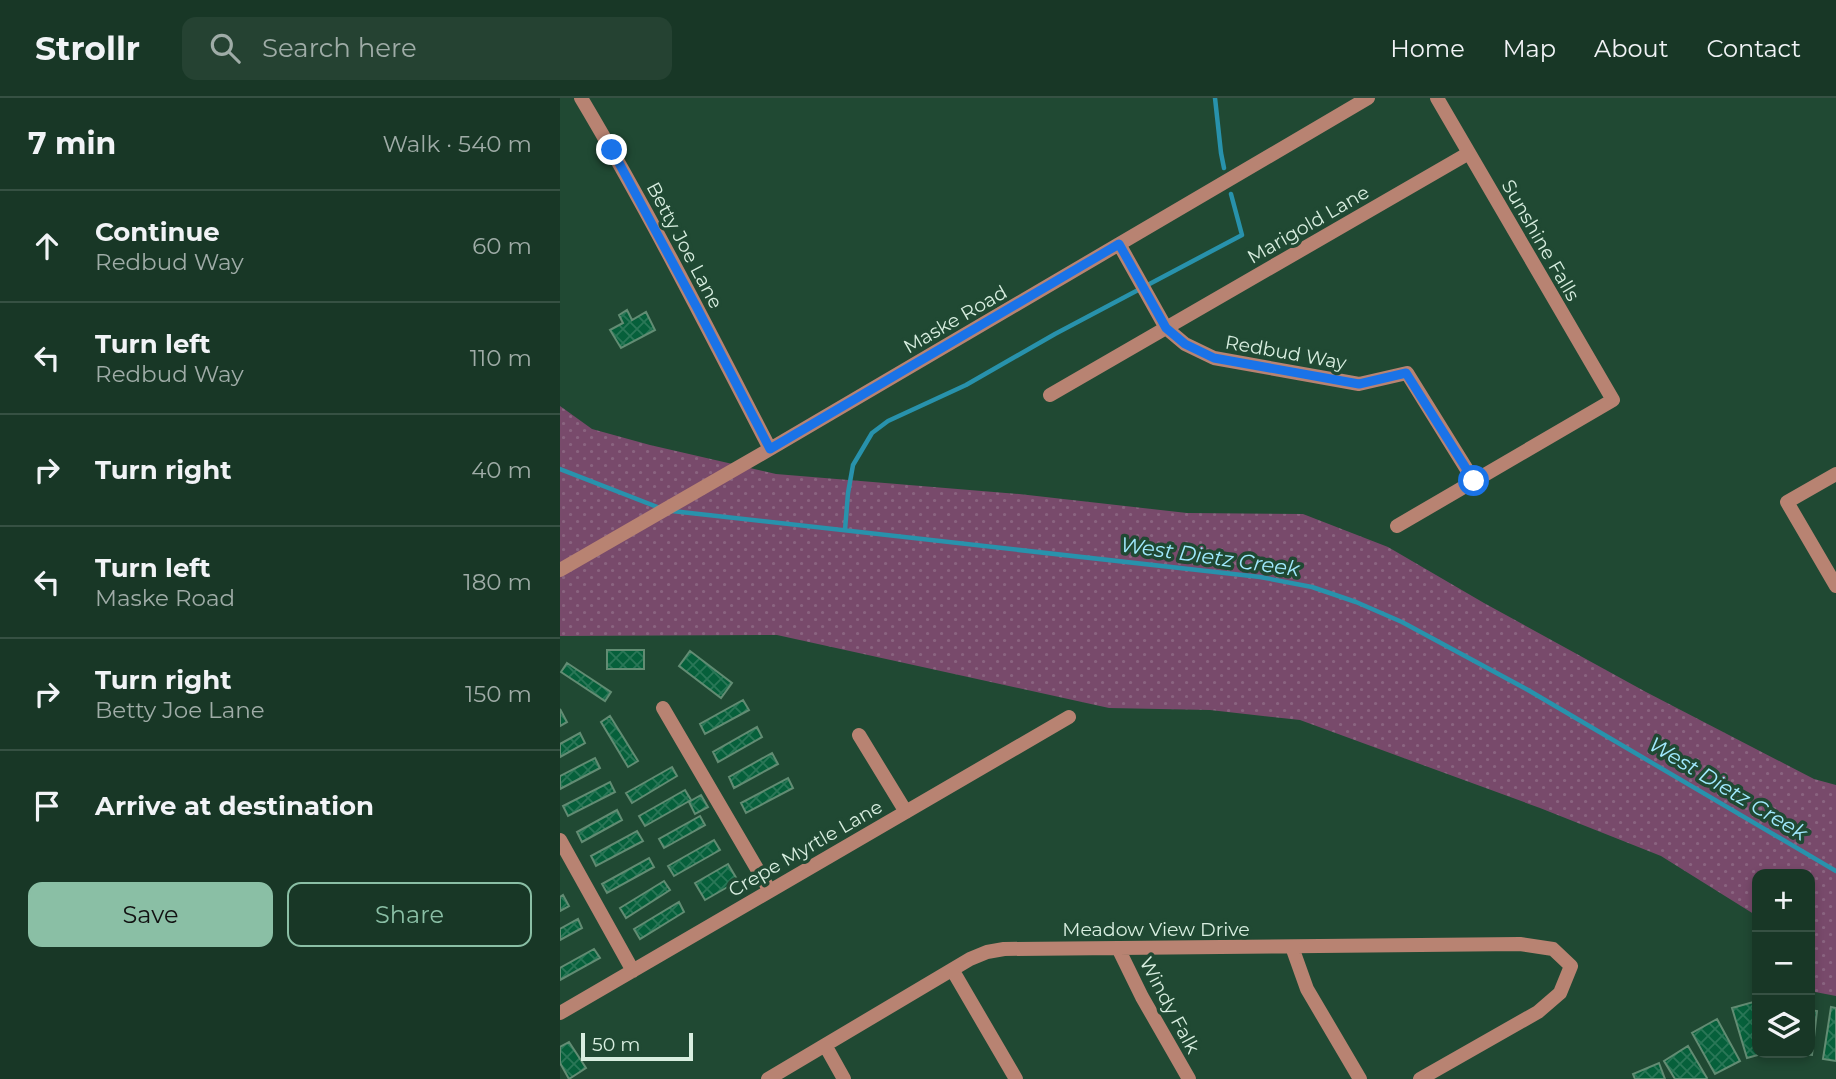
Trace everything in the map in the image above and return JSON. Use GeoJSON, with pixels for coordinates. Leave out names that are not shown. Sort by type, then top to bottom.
{"type":"FeatureCollection","features":[{"type":"Feature","properties":{"kind":"street","name":"Betty Joe Lane"},"geometry":{"type":"LineString","coordinates":[[581,98],[612,150],[770,449]]}},
{"type":"Feature","properties":{"kind":"street","name":"Maske Road"},"geometry":{"type":"LineString","coordinates":[[560,569],[1368,98]]}},
{"type":"Feature","properties":{"kind":"street","name":"Sunshine Falls"},"geometry":{"type":"LineString","coordinates":[[1437,98],[1613,401],[1474,481]]}},
{"type":"Feature","properties":{"kind":"street","name":"Marigold Lane"},"geometry":{"type":"LineString","coordinates":[[1049,395],[1469,153]]}},
{"type":"Feature","properties":{"kind":"street"},"geometry":{"type":"LineString","coordinates":[[1119,244],[1166,328]]}},
{"type":"Feature","properties":{"kind":"street","name":"Redbud Way"},"geometry":{"type":"LineString","coordinates":[[1166,328],[1185,344],[1214,358],[1228,361],[1359,384],[1406,373],[1474,481]]}},
{"type":"Feature","properties":{"kind":"street"},"geometry":{"type":"LineString","coordinates":[[1836,474],[1787,502],[1836,586]]}},
{"type":"Feature","properties":{"kind":"street"},"geometry":{"type":"LineString","coordinates":[[1397,526],[1474,481]]}},
{"type":"Feature","properties":{"kind":"street"},"geometry":{"type":"LineString","coordinates":[[663,708],[770,891]]}},
{"type":"Feature","properties":{"kind":"street","name":"Crepe Myrtle Lane"},"geometry":{"type":"LineString","coordinates":[[560,1013],[1069,717]]}},
{"type":"Feature","properties":{"kind":"street"},"geometry":{"type":"LineString","coordinates":[[859,735],[906,812]]}},
{"type":"Feature","properties":{"kind":"street"},"geometry":{"type":"LineString","coordinates":[[560,840],[633,971]]}},
{"type":"Feature","properties":{"kind":"street","name":"Meadow View Drive"},"geometry":{"type":"LineString","coordinates":[[768,1079],[970,959],[1004,949],[1520,944],[1553,949],[1571,966],[1560,993],[1538,1012],[1420,1079]]}},
{"type":"Feature","properties":{"kind":"street"},"geometry":{"type":"LineString","coordinates":[[1292,947],[1307,989],[1360,1079]]}},
{"type":"Feature","properties":{"kind":"street","name":"Windy Falk"},"geometry":{"type":"LineString","coordinates":[[1118,948],[1142,997],[1189,1079]]}},
{"type":"Feature","properties":{"kind":"street"},"geometry":{"type":"LineString","coordinates":[[953,971],[1016,1079]]}},
{"type":"Feature","properties":{"kind":"street"},"geometry":{"type":"LineString","coordinates":[[825,1045],[845,1079]]}},
{"type":"Feature","properties":{"kind":"shaded area"},"geometry":{"type":"Polygon","coordinates":[[[560,406],[592,429],[776,474],[1019,494],[1187,513],[1303,514],[1388,547],[1646,692],[1814,779],[1836,785],[1836,996],[1815,992],[1815,869],[1752,869],[1752,913],[1661,856],[1540,808],[1300,720],[1210,710],[1109,708],[777,635],[560,636],[560,406]]]}},
{"type":"Feature","properties":{"kind":"building"},"geometry":{"type":"Polygon","coordinates":[[[627,310],[632,320],[646,312],[655,330],[621,348],[610,330],[623,323],[619,315],[627,310]]]}},
{"type":"Feature","properties":{"kind":"building"},"geometry":{"type":"Polygon","coordinates":[[[607,650],[644,650],[644,669],[607,669],[607,650]]]}},
{"type":"Feature","properties":{"kind":"building"},"geometry":{"type":"Polygon","coordinates":[[[690,651],[732,683],[721,698],[679,666],[690,651]]]}},
{"type":"Feature","properties":{"kind":"building"},"geometry":{"type":"Polygon","coordinates":[[[567,663],[611,692],[605,701],[561,672],[567,663]]]}},
{"type":"Feature","properties":{"kind":"building"},"geometry":{"type":"Polygon","coordinates":[[[743,700],[749,710],[705,734],[700,724],[743,700]]]}},
{"type":"Feature","properties":{"kind":"building"},"geometry":{"type":"Polygon","coordinates":[[[560,709],[567,722],[560,726],[560,709]]]}},
{"type":"Feature","properties":{"kind":"building"},"geometry":{"type":"Polygon","coordinates":[[[610,716],[638,761],[628,767],[601,722],[610,716]]]}},
{"type":"Feature","properties":{"kind":"building"},"geometry":{"type":"Polygon","coordinates":[[[757,727],[762,737],[718,762],[713,752],[757,727]]]}},
{"type":"Feature","properties":{"kind":"building"},"geometry":{"type":"Polygon","coordinates":[[[580,733],[585,743],[560,757],[560,744],[580,733]]]}},
{"type":"Feature","properties":{"kind":"building"},"geometry":{"type":"Polygon","coordinates":[[[772,753],[778,764],[734,788],[729,777],[772,753]]]}},
{"type":"Feature","properties":{"kind":"building"},"geometry":{"type":"Polygon","coordinates":[[[595,758],[600,768],[560,789],[560,776],[595,758]]]}},
{"type":"Feature","properties":{"kind":"building"},"geometry":{"type":"Polygon","coordinates":[[[672,767],[677,776],[632,803],[626,793],[672,767]]]}},
{"type":"Feature","properties":{"kind":"building"},"geometry":{"type":"Polygon","coordinates":[[[788,778],[793,788],[746,813],[741,803],[788,778]]]}},
{"type":"Feature","properties":{"kind":"building"},"geometry":{"type":"Polygon","coordinates":[[[610,782],[615,792],[568,816],[563,806],[610,782]]]}},
{"type":"Feature","properties":{"kind":"building"},"geometry":{"type":"Polygon","coordinates":[[[685,790],[691,800],[645,826],[639,816],[685,790]]]}},
{"type":"Feature","properties":{"kind":"building"},"geometry":{"type":"Polygon","coordinates":[[[701,795],[708,807],[695,814],[689,802],[701,795]]]}},
{"type":"Feature","properties":{"kind":"building"},"geometry":{"type":"Polygon","coordinates":[[[617,810],[622,820],[582,842],[577,832],[617,810]]]}},
{"type":"Feature","properties":{"kind":"building"},"geometry":{"type":"Polygon","coordinates":[[[700,816],[705,825],[664,848],[659,839],[700,816]]]}},
{"type":"Feature","properties":{"kind":"building"},"geometry":{"type":"Polygon","coordinates":[[[637,831],[643,841],[596,866],[591,856],[637,831]]]}},
{"type":"Feature","properties":{"kind":"building"},"geometry":{"type":"Polygon","coordinates":[[[714,840],[720,850],[674,876],[668,866],[714,840]]]}},
{"type":"Feature","properties":{"kind":"building"},"geometry":{"type":"Polygon","coordinates":[[[649,858],[654,867],[607,893],[602,884],[649,858]]]}},
{"type":"Feature","properties":{"kind":"building"},"geometry":{"type":"Polygon","coordinates":[[[728,864],[738,881],[705,900],[695,883],[728,864]]]}},
{"type":"Feature","properties":{"kind":"building"},"geometry":{"type":"Polygon","coordinates":[[[664,881],[670,890],[626,918],[620,908],[664,881]]]}},
{"type":"Feature","properties":{"kind":"building"},"geometry":{"type":"Polygon","coordinates":[[[563,895],[569,906],[560,911],[560,897],[563,895]]]}},
{"type":"Feature","properties":{"kind":"building"},"geometry":{"type":"Polygon","coordinates":[[[679,902],[684,912],[640,939],[634,929],[679,902]]]}},
{"type":"Feature","properties":{"kind":"building"},"geometry":{"type":"Polygon","coordinates":[[[578,919],[582,928],[560,940],[560,929],[578,919]]]}},
{"type":"Feature","properties":{"kind":"building"},"geometry":{"type":"Polygon","coordinates":[[[594,949],[600,958],[560,980],[560,968],[594,949]]]}},
{"type":"Feature","properties":{"kind":"building"},"geometry":{"type":"Polygon","coordinates":[[[1752,1002],[1752,1057],[1747,1058],[1732,1008],[1752,1002]]]}},
{"type":"Feature","properties":{"kind":"building"},"geometry":{"type":"Polygon","coordinates":[[[1831,1007],[1836,1008],[1836,1061],[1823,1059],[1831,1007]]]}},
{"type":"Feature","properties":{"kind":"building"},"geometry":{"type":"Polygon","coordinates":[[[1717,1019],[1740,1061],[1715,1074],[1692,1033],[1717,1019]]]}},
{"type":"Feature","properties":{"kind":"building"},"geometry":{"type":"Polygon","coordinates":[[[569,1042],[586,1068],[569,1079],[560,1063],[560,1047],[569,1042]]]}},
{"type":"Feature","properties":{"kind":"building"},"geometry":{"type":"Polygon","coordinates":[[[1688,1046],[1706,1079],[1675,1079],[1664,1061],[1688,1046]]]}},
{"type":"Feature","properties":{"kind":"building"},"geometry":{"type":"Polygon","coordinates":[[[1659,1063],[1665,1079],[1635,1079],[1633,1074],[1659,1063]]]}},
{"type":"Feature","properties":{"kind":"waterway"},"geometry":{"type":"LineString","coordinates":[[1215,98],[1224,168]]}},
{"type":"Feature","properties":{"kind":"waterway"},"geometry":{"type":"LineString","coordinates":[[845,530],[853,465],[872,433],[888,421],[966,385],[1055,334],[1242,235],[1231,194]]}},
{"type":"Feature","properties":{"kind":"waterway","name":"West Dietz Creek"},"geometry":{"type":"LineString","coordinates":[[560,469],[660,508]]}},
{"type":"Feature","properties":{"kind":"waterway","name":"West Dietz Creek"},"geometry":{"type":"LineString","coordinates":[[672,511],[1260,577],[1312,587],[1402,622],[1528,690],[1836,871]]}},
{"type":"Feature","properties":{"kind":"route"},"geometry":{"type":"LineString","coordinates":[[612,150],[770,449],[1119,244],[1166,328],[1185,344],[1214,358],[1359,384],[1406,373],[1474,481]]}}]}
